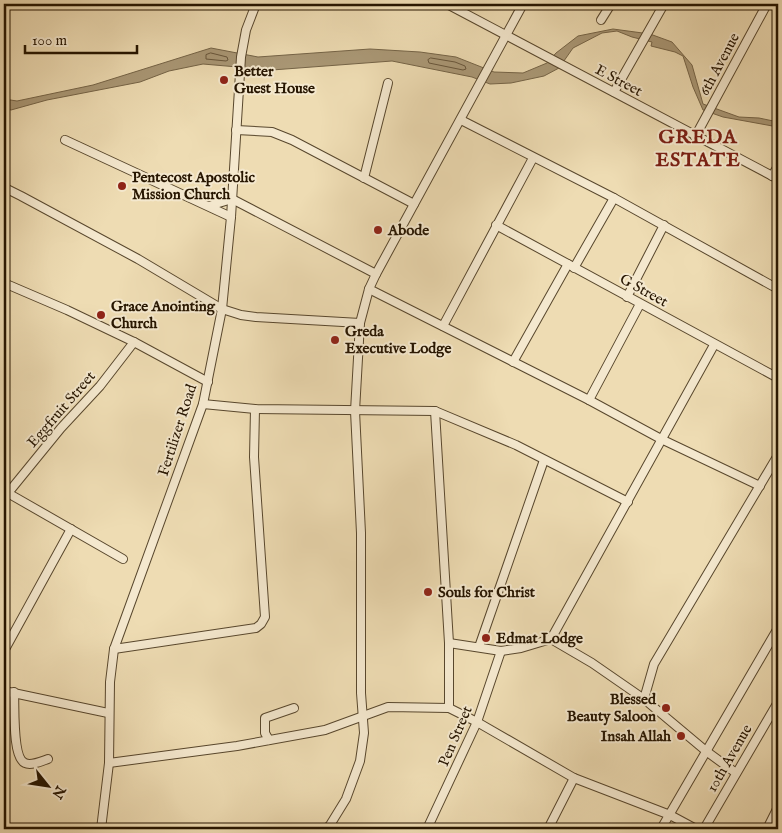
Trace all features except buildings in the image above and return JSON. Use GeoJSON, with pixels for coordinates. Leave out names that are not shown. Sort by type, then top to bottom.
{"type":"FeatureCollection","features":[{"type":"Feature","properties":{"kind":"street","name":"Fertilizer Road"},"geometry":{"type":"LineString","coordinates":[[101,829],[109,763],[108,712],[114,649],[203,404],[222,309],[231,216],[241,57],[246,30],[256,4]]}},
{"type":"Feature","properties":{"kind":"street","name":"E Street"},"geometry":{"type":"LineString","coordinates":[[446,4],[775,178]]}},
{"type":"Feature","properties":{"kind":"street"},"geometry":{"type":"LineString","coordinates":[[326,829],[346,799],[360,761],[364,733],[360,693],[360,534],[355,411],[360,323],[368,289],[523,4]]}},
{"type":"Feature","properties":{"kind":"street"},"geometry":{"type":"LineString","coordinates":[[602,20],[611,4]]}},
{"type":"Feature","properties":{"kind":"street"},"geometry":{"type":"LineString","coordinates":[[614,92],[664,4]]}},
{"type":"Feature","properties":{"kind":"street","name":"6th Avenue"},"geometry":{"type":"LineString","coordinates":[[695,137],[767,4]]}},
{"type":"Feature","properties":{"kind":"street"},"geometry":{"type":"LineString","coordinates":[[364,178],[388,83]]}},
{"type":"Feature","properties":{"kind":"street"},"geometry":{"type":"LineString","coordinates":[[461,120],[614,198],[778,289]]}},
{"type":"Feature","properties":{"kind":"street"},"geometry":{"type":"LineString","coordinates":[[236,130],[272,132],[292,140],[414,204]]}},
{"type":"Feature","properties":{"kind":"street"},"geometry":{"type":"LineString","coordinates":[[65,140],[231,216]]}},
{"type":"Feature","properties":{"kind":"street"},"geometry":{"type":"LineString","coordinates":[[442,326],[533,158]]}},
{"type":"Feature","properties":{"kind":"street"},"geometry":{"type":"LineString","coordinates":[[775,178],[778,166]]}},
{"type":"Feature","properties":{"kind":"street"},"geometry":{"type":"LineString","coordinates":[[4,189],[138,259],[222,309],[256,317],[360,323]]}},
{"type":"Feature","properties":{"kind":"street"},"geometry":{"type":"LineString","coordinates":[[513,362],[614,198]]}},
{"type":"Feature","properties":{"kind":"street"},"geometry":{"type":"LineString","coordinates":[[209,206],[232,199],[376,274]]}},
{"type":"Feature","properties":{"kind":"street","name":"G Street"},"geometry":{"type":"LineString","coordinates":[[496,225],[778,378]]}},
{"type":"Feature","properties":{"kind":"street"},"geometry":{"type":"LineString","coordinates":[[627,297],[664,226]]}},
{"type":"Feature","properties":{"kind":"street"},"geometry":{"type":"LineString","coordinates":[[4,283],[134,342],[208,382]]}},
{"type":"Feature","properties":{"kind":"street"},"geometry":{"type":"LineString","coordinates":[[368,289],[589,400],[661,439],[760,486]]}},
{"type":"Feature","properties":{"kind":"street"},"geometry":{"type":"LineString","coordinates":[[589,400],[640,304]]}},
{"type":"Feature","properties":{"kind":"street","name":"Eggfruit Street"},"geometry":{"type":"LineString","coordinates":[[6,492],[100,386],[134,342]]}},
{"type":"Feature","properties":{"kind":"street"},"geometry":{"type":"LineString","coordinates":[[449,643],[501,651],[521,648],[551,639],[714,344]]}},
{"type":"Feature","properties":{"kind":"street"},"geometry":{"type":"LineString","coordinates":[[203,404],[255,409],[435,410],[500,438],[628,502]]}},
{"type":"Feature","properties":{"kind":"street"},"geometry":{"type":"LineString","coordinates":[[114,649],[256,628],[265,618],[254,457],[255,409]]}},
{"type":"Feature","properties":{"kind":"street"},"geometry":{"type":"LineString","coordinates":[[435,410],[449,643],[449,708]]}},
{"type":"Feature","properties":{"kind":"street"},"geometry":{"type":"LineString","coordinates":[[644,699],[654,664],[778,454]]}},
{"type":"Feature","properties":{"kind":"street"},"geometry":{"type":"LineString","coordinates":[[479,647],[544,460]]}},
{"type":"Feature","properties":{"kind":"street"},"geometry":{"type":"LineString","coordinates":[[6,492],[123,559]]}},
{"type":"Feature","properties":{"kind":"street"},"geometry":{"type":"LineString","coordinates":[[4,651],[71,529]]}},
{"type":"Feature","properties":{"kind":"street"},"geometry":{"type":"LineString","coordinates":[[661,829],[778,628]]}},
{"type":"Feature","properties":{"kind":"street"},"geometry":{"type":"LineString","coordinates":[[551,639],[644,699],[706,751],[736,773]]}},
{"type":"Feature","properties":{"kind":"street","name":"Pen Street"},"geometry":{"type":"LineString","coordinates":[[427,829],[477,722],[501,651]]}},
{"type":"Feature","properties":{"kind":"street"},"geometry":{"type":"LineString","coordinates":[[4,691],[108,712]]}},
{"type":"Feature","properties":{"kind":"street"},"geometry":{"type":"LineString","coordinates":[[14,692],[15,744],[20,759],[23,763],[28,764],[48,759]]}},
{"type":"Feature","properties":{"kind":"street","name":"10th Avenue"},"geometry":{"type":"LineString","coordinates":[[704,829],[778,702]]}},
{"type":"Feature","properties":{"kind":"street"},"geometry":{"type":"LineString","coordinates":[[109,763],[236,746],[325,730],[388,707],[449,708],[574,778],[670,815],[696,829]]}},
{"type":"Feature","properties":{"kind":"street"},"geometry":{"type":"LineString","coordinates":[[269,740],[266,733],[265,718],[294,708]]}},
{"type":"Feature","properties":{"kind":"street"},"geometry":{"type":"LineString","coordinates":[[548,829],[574,778]]}},
{"type":"Feature","properties":{"kind":"street"},"geometry":{"type":"LineString","coordinates":[[767,829],[778,807]]}},
{"type":"Feature","properties":{"kind":"water"},"geometry":{"type":"Polygon","coordinates":[[[613,29],[650,34],[672,42],[692,65],[703,104],[739,117],[759,118],[778,122],[778,127],[723,117],[703,110],[683,56],[651,46],[652,42],[617,31],[602,33],[573,48],[559,68],[544,76],[511,83],[490,84],[472,77],[392,61],[272,70],[203,64],[169,71],[140,82],[47,100],[11,110],[4,108],[4,99],[17,101],[93,85],[211,48],[258,57],[370,49],[420,52],[456,57],[494,72],[523,73],[547,63],[556,53],[578,36],[613,29]]]}},
{"type":"Feature","properties":{"kind":"place","name":"Better Guest House"},"geometry":{"type":"Point","coordinates":[224,80]}},
{"type":"Feature","properties":{"kind":"place","name":"Pentecost Apostolic Mission Church"},"geometry":{"type":"Point","coordinates":[122,186]}},
{"type":"Feature","properties":{"kind":"place","name":"Abode"},"geometry":{"type":"Point","coordinates":[378,230]}},
{"type":"Feature","properties":{"kind":"place","name":"Grace Anointing Church"},"geometry":{"type":"Point","coordinates":[101,315]}},
{"type":"Feature","properties":{"kind":"place","name":"Greda Executive Lodge"},"geometry":{"type":"Point","coordinates":[335,340]}},
{"type":"Feature","properties":{"kind":"place","name":"Souls for Christ"},"geometry":{"type":"Point","coordinates":[428,592]}},
{"type":"Feature","properties":{"kind":"place","name":"Edmat Lodge"},"geometry":{"type":"Point","coordinates":[486,638]}},
{"type":"Feature","properties":{"kind":"place","name":"Blessed Beauty Saloon"},"geometry":{"type":"Point","coordinates":[666,708]}},
{"type":"Feature","properties":{"kind":"place","name":"Insah Allah"},"geometry":{"type":"Point","coordinates":[681,736]}},
{"type":"Feature","properties":{"kind":"district","name":"GREDA ESTATE"},"geometry":{"type":"Point","coordinates":[698,148]}}]}
